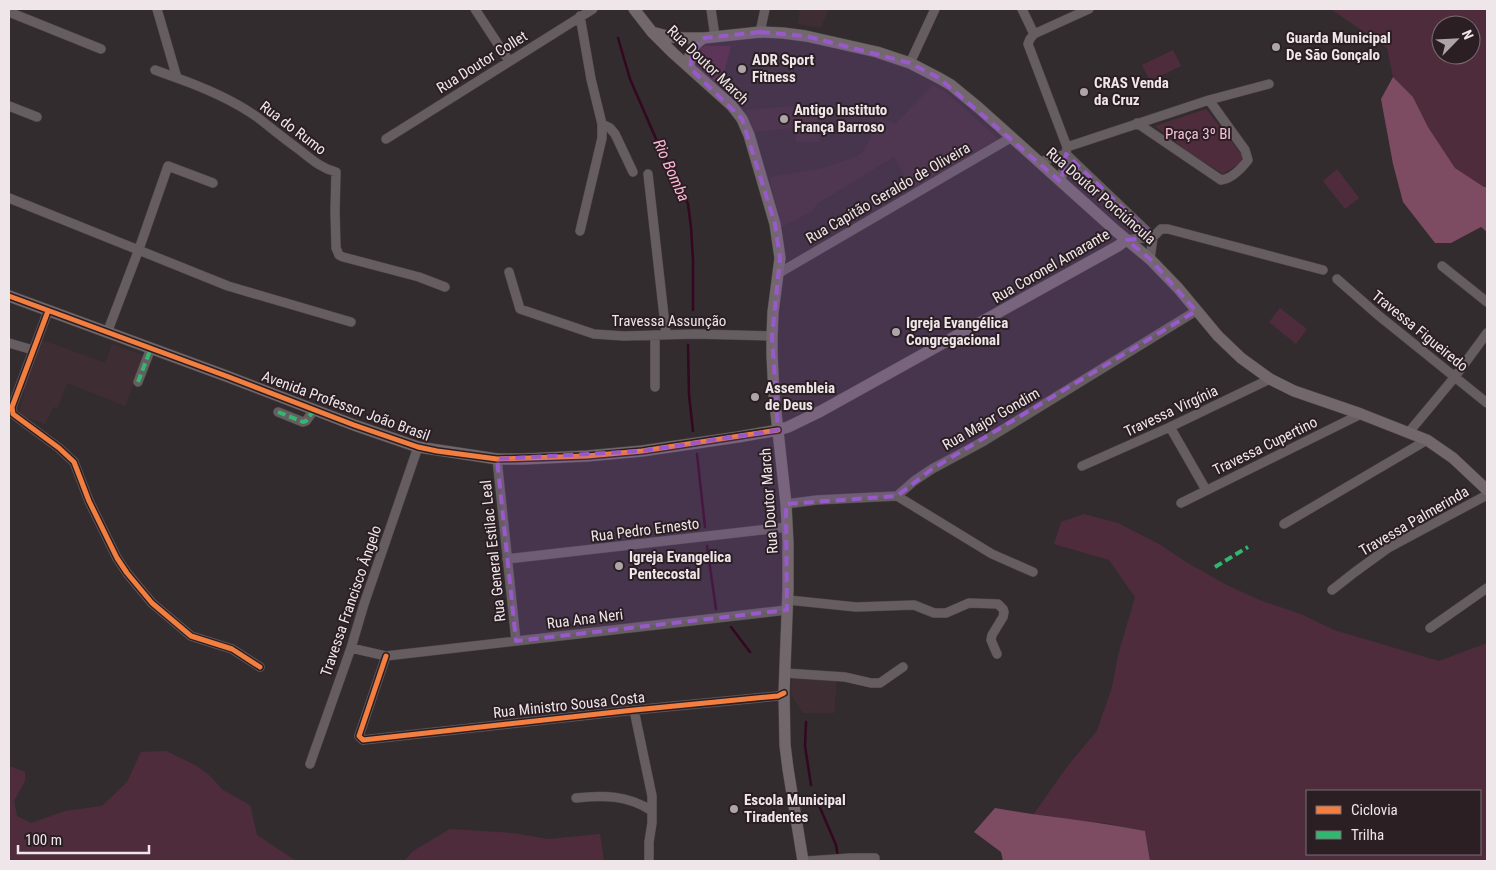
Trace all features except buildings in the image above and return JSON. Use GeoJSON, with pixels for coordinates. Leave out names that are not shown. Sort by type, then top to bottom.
{"type":"FeatureCollection","features":[{"type":"Feature","properties":{"kind":"main road","name":"Rua Doutor March"},"geometry":{"type":"LineString","coordinates":[[634,9],[652,32],[732,106],[742,119],[749,135],[775,224],[780,258],[772,336],[774,395],[787,527],[784,693],[786,745],[788,770],[803,861]]}},
{"type":"Feature","properties":{"kind":"main road","name":"Rua Doutor Porciúncula"},"geometry":{"type":"LineString","coordinates":[[652,32],[680,38],[783,32],[877,52],[910,62],[951,85],[1150,259],[1178,288],[1218,336],[1241,358],[1270,379],[1294,391],[1410,432],[1427,440],[1453,458],[1487,490]]}},
{"type":"Feature","properties":{"kind":"main road"},"geometry":{"type":"LineString","coordinates":[[690,68],[690,53],[695,44],[709,37]]}},
{"type":"Feature","properties":{"kind":"main road","name":"Rua Coronel Amarante"},"geometry":{"type":"LineString","coordinates":[[778,430],[821,411],[1060,279],[1126,240]]}},
{"type":"Feature","properties":{"kind":"main road","name":"Avenida Professor João Brasil"},"geometry":{"type":"LineString","coordinates":[[9,296],[418,447],[497,459],[587,456],[642,451],[778,430]]}},
{"type":"Feature","properties":{"kind":"street"},"geometry":{"type":"LineString","coordinates":[[157,9],[177,78]]}},
{"type":"Feature","properties":{"kind":"street"},"geometry":{"type":"LineString","coordinates":[[475,9],[509,61]]}},
{"type":"Feature","properties":{"kind":"street","name":"Rua Doutor Collet"},"geometry":{"type":"LineString","coordinates":[[386,139],[593,9]]}},
{"type":"Feature","properties":{"kind":"street"},"geometry":{"type":"LineString","coordinates":[[709,37],[711,9]]}},
{"type":"Feature","properties":{"kind":"street"},"geometry":{"type":"LineString","coordinates":[[760,32],[765,9]]}},
{"type":"Feature","properties":{"kind":"street"},"geometry":{"type":"LineString","coordinates":[[910,62],[935,9]]}},
{"type":"Feature","properties":{"kind":"street"},"geometry":{"type":"LineString","coordinates":[[1022,9],[1034,34]]}},
{"type":"Feature","properties":{"kind":"street"},"geometry":{"type":"LineString","coordinates":[[1089,9],[1034,34],[1028,44],[1067,150],[1153,237]]}},
{"type":"Feature","properties":{"kind":"street"},"geometry":{"type":"LineString","coordinates":[[9,12],[101,49]]}},
{"type":"Feature","properties":{"kind":"street"},"geometry":{"type":"LineString","coordinates":[[580,16],[591,79],[602,124],[602,138],[580,231]]}},
{"type":"Feature","properties":{"kind":"street"},"geometry":{"type":"LineString","coordinates":[[155,70],[177,78]]}},
{"type":"Feature","properties":{"kind":"street","name":"Rua do Rumo"},"geometry":{"type":"LineString","coordinates":[[177,78],[196,84],[224,97],[255,116],[322,167],[336,172],[335,234],[336,248],[339,255],[419,277],[445,287]]}},
{"type":"Feature","properties":{"kind":"street"},"geometry":{"type":"LineString","coordinates":[[1039,162],[1137,123],[1209,100],[1269,84]]}},
{"type":"Feature","properties":{"kind":"street"},"geometry":{"type":"LineString","coordinates":[[1137,123],[1221,180],[1225,180],[1241,170],[1248,160],[1245,150],[1209,100]]}},
{"type":"Feature","properties":{"kind":"street"},"geometry":{"type":"LineString","coordinates":[[9,106],[38,117]]}},
{"type":"Feature","properties":{"kind":"street"},"geometry":{"type":"LineString","coordinates":[[602,124],[610,128],[615,134],[633,172]]}},
{"type":"Feature","properties":{"kind":"street","name":"Rua Capitão Geraldo de Oliveira"},"geometry":{"type":"LineString","coordinates":[[779,273],[1012,137]]}},
{"type":"Feature","properties":{"kind":"street"},"geometry":{"type":"LineString","coordinates":[[1061,181],[1067,150]]}},
{"type":"Feature","properties":{"kind":"street"},"geometry":{"type":"LineString","coordinates":[[107,332],[168,166],[213,183]]}},
{"type":"Feature","properties":{"kind":"street"},"geometry":{"type":"LineString","coordinates":[[648,174],[666,334]]}},
{"type":"Feature","properties":{"kind":"street"},"geometry":{"type":"LineString","coordinates":[[9,198],[228,286],[351,322]]}},
{"type":"Feature","properties":{"kind":"street"},"geometry":{"type":"LineString","coordinates":[[1150,259],[1153,237],[1161,229],[1168,229],[1323,270]]}},
{"type":"Feature","properties":{"kind":"street"},"geometry":{"type":"LineString","coordinates":[[1126,240],[1153,237]]}},
{"type":"Feature","properties":{"kind":"street"},"geometry":{"type":"LineString","coordinates":[[1442,266],[1487,302]]}},
{"type":"Feature","properties":{"kind":"street","name":"Travessa Assunção"},"geometry":{"type":"LineString","coordinates":[[509,272],[516,301],[520,309],[594,334],[624,336],[666,334],[772,336]]}},
{"type":"Feature","properties":{"kind":"street","name":"Travessa Figueiredo"},"geometry":{"type":"LineString","coordinates":[[1337,279],[1454,378],[1487,403]]}},
{"type":"Feature","properties":{"kind":"street","name":"Rua Major Gondim"},"geometry":{"type":"LineString","coordinates":[[897,496],[932,469],[984,440],[1196,310]]}},
{"type":"Feature","properties":{"kind":"street"},"geometry":{"type":"LineString","coordinates":[[48,311],[11,402],[13,414],[64,452],[74,462],[89,501],[117,558],[127,574],[152,603],[191,636],[232,649],[260,667]]}},
{"type":"Feature","properties":{"kind":"street"},"geometry":{"type":"LineString","coordinates":[[1410,432],[1454,378],[1487,333]]}},
{"type":"Feature","properties":{"kind":"street"},"geometry":{"type":"LineString","coordinates":[[655,335],[655,387]]}},
{"type":"Feature","properties":{"kind":"street"},"geometry":{"type":"LineString","coordinates":[[9,343],[33,350]]}},
{"type":"Feature","properties":{"kind":"street"},"geometry":{"type":"LineString","coordinates":[[138,382],[150,348]]}},
{"type":"Feature","properties":{"kind":"street","name":"Travessa Virgínia"},"geometry":{"type":"LineString","coordinates":[[1082,466],[1170,427],[1270,379]]}},
{"type":"Feature","properties":{"kind":"street"},"geometry":{"type":"LineString","coordinates":[[278,412],[306,422],[314,410]]}},
{"type":"Feature","properties":{"kind":"street","name":"Travessa Cupertino"},"geometry":{"type":"LineString","coordinates":[[1181,502],[1361,414]]}},
{"type":"Feature","properties":{"kind":"street"},"geometry":{"type":"LineString","coordinates":[[1170,427],[1206,490]]}},
{"type":"Feature","properties":{"kind":"street"},"geometry":{"type":"LineString","coordinates":[[1284,524],[1427,440]]}},
{"type":"Feature","properties":{"kind":"street","name":"Travessa Francisco Ângelo"},"geometry":{"type":"LineString","coordinates":[[310,764],[418,447]]}},
{"type":"Feature","properties":{"kind":"street","name":"Rua General Estilac Leal"},"geometry":{"type":"LineString","coordinates":[[497,459],[516,641]]}},
{"type":"Feature","properties":{"kind":"street"},"geometry":{"type":"LineString","coordinates":[[786,504],[817,500],[897,496],[992,554],[1033,572]]}},
{"type":"Feature","properties":{"kind":"street","name":"Travessa Palmerinda"},"geometry":{"type":"LineString","coordinates":[[1332,590],[1388,548],[1487,496]]}},
{"type":"Feature","properties":{"kind":"street","name":"Rua Pedro Ernesto"},"geometry":{"type":"LineString","coordinates":[[507,559],[787,527]]}},
{"type":"Feature","properties":{"kind":"street"},"geometry":{"type":"LineString","coordinates":[[1430,628],[1487,588]]}},
{"type":"Feature","properties":{"kind":"street","name":"Rua Ana Neri"},"geometry":{"type":"LineString","coordinates":[[351,648],[386,656],[516,641],[787,605],[856,608],[914,605],[934,613],[946,613],[970,603],[987,603],[998,604],[1004,612],[1004,617],[992,635],[991,640],[997,654]]}},
{"type":"Feature","properties":{"kind":"street","name":"Rua Ministro Sousa Costa"},"geometry":{"type":"LineString","coordinates":[[386,656],[359,736],[363,740],[778,696],[784,693]]}},
{"type":"Feature","properties":{"kind":"street"},"geometry":{"type":"LineString","coordinates":[[785,673],[845,677],[875,684],[888,679],[903,667]]}},
{"type":"Feature","properties":{"kind":"street"},"geometry":{"type":"LineString","coordinates":[[634,710],[652,796],[649,861]]}},
{"type":"Feature","properties":{"kind":"street"},"geometry":{"type":"LineString","coordinates":[[576,798],[591,796],[621,797],[641,803],[652,811]]}},
{"type":"Feature","properties":{"kind":"street"},"geometry":{"type":"LineString","coordinates":[[807,861],[875,858]]}},
{"type":"Feature","properties":{"kind":"highlighted area"},"geometry":{"type":"Polygon","coordinates":[[[760,32],[806,36],[910,63],[939,78],[1061,182],[1066,154],[1153,237],[1127,240],[1150,259],[1196,311],[932,469],[897,496],[786,504],[787,610],[516,641],[497,459],[642,451],[778,430],[772,336],[780,258],[775,224],[742,119],[690,68],[693,48],[704,38],[760,32]]]}},
{"type":"Feature","properties":{"kind":"shaded area"},"geometry":{"type":"Polygon","coordinates":[[[800,9],[829,9],[821,28],[798,24],[800,9]]]}},
{"type":"Feature","properties":{"kind":"shaded area"},"geometry":{"type":"Polygon","coordinates":[[[1393,77],[1413,97],[1428,127],[1455,168],[1484,187],[1487,187],[1487,232],[1481,227],[1451,243],[1435,243],[1403,202],[1393,164],[1381,99],[1393,77]]]}},
{"type":"Feature","properties":{"kind":"shaded area"},"geometry":{"type":"Polygon","coordinates":[[[933,85],[944,91],[999,139],[913,190],[894,157],[817,204],[813,211],[782,227],[769,177],[823,168],[857,156],[864,151],[880,119],[896,123],[933,85]]]}},
{"type":"Feature","properties":{"kind":"shaded area","name":"Antigo Instituto França Barroso"},"geometry":{"type":"Polygon","coordinates":[[[803,105],[817,106],[820,142],[796,142],[794,128],[754,132],[746,110],[803,105]]]}},
{"type":"Feature","properties":{"kind":"shaded area"},"geometry":{"type":"Polygon","coordinates":[[[40,339],[105,363],[112,344],[145,356],[125,406],[67,383],[58,408],[54,407],[45,424],[18,414],[25,391],[22,389],[40,339]]]}},
{"type":"Feature","properties":{"kind":"shaded area"},"geometry":{"type":"Polygon","coordinates":[[[792,677],[837,679],[834,713],[803,713],[791,695],[792,677]]]}},
{"type":"Feature","properties":{"kind":"shaded area"},"geometry":{"type":"Polygon","coordinates":[[[995,808],[1145,831],[1150,861],[1003,861],[1001,852],[974,832],[995,808]]]}},
{"type":"Feature","properties":{"kind":"green space"},"geometry":{"type":"Polygon","coordinates":[[[1331,9],[1487,9],[1487,187],[1484,187],[1455,168],[1428,127],[1413,97],[1393,77],[1387,48],[1331,9]]]}},
{"type":"Feature","properties":{"kind":"green space"},"geometry":{"type":"Polygon","coordinates":[[[705,46],[731,46],[720,89],[703,74],[695,62],[694,56],[697,51],[705,46]]]}},
{"type":"Feature","properties":{"kind":"green space"},"geometry":{"type":"Polygon","coordinates":[[[1173,50],[1181,66],[1150,81],[1142,65],[1173,50]]]}},
{"type":"Feature","properties":{"kind":"green space","name":"Praça 3º BI"},"geometry":{"type":"Polygon","coordinates":[[[1206,109],[1243,156],[1239,164],[1223,174],[1187,151],[1155,126],[1206,109]]]}},
{"type":"Feature","properties":{"kind":"green space"},"geometry":{"type":"Polygon","coordinates":[[[1337,169],[1359,198],[1345,209],[1323,181],[1337,169]]]}},
{"type":"Feature","properties":{"kind":"green space"},"geometry":{"type":"Polygon","coordinates":[[[1280,308],[1307,329],[1296,344],[1269,322],[1280,308]]]}},
{"type":"Feature","properties":{"kind":"green space"},"geometry":{"type":"Polygon","coordinates":[[[1084,514],[1118,523],[1159,544],[1225,584],[1257,599],[1303,615],[1334,630],[1439,661],[1487,643],[1487,861],[1150,861],[1145,831],[1110,824],[1033,815],[1069,764],[1097,731],[1112,687],[1118,655],[1135,597],[1109,560],[1054,544],[1061,522],[1084,514]]]}},
{"type":"Feature","properties":{"kind":"green space"},"geometry":{"type":"Polygon","coordinates":[[[166,751],[197,766],[223,790],[250,805],[257,835],[296,861],[9,861],[9,766],[25,772],[25,781],[14,801],[17,816],[31,823],[65,811],[102,806],[127,782],[141,752],[166,751]]]}},
{"type":"Feature","properties":{"kind":"green space"},"geometry":{"type":"Polygon","coordinates":[[[450,829],[513,833],[548,839],[600,834],[604,861],[404,861],[413,851],[450,829]]]}},
{"type":"Feature","properties":{"kind":"waterway","name":"Rio Bomba"},"geometry":{"type":"LineString","coordinates":[[618,38],[630,79],[663,155],[676,176],[688,204],[693,260],[693,310]]}},
{"type":"Feature","properties":{"kind":"waterway","name":"Rio Bomba"},"geometry":{"type":"LineString","coordinates":[[688,345],[689,395],[693,431]]}},
{"type":"Feature","properties":{"kind":"waterway","name":"Rio Bomba"},"geometry":{"type":"LineString","coordinates":[[697,454],[705,527]]}},
{"type":"Feature","properties":{"kind":"waterway","name":"Rio Bomba"},"geometry":{"type":"LineString","coordinates":[[707,546],[716,609]]}},
{"type":"Feature","properties":{"kind":"waterway","name":"Rio Bomba"},"geometry":{"type":"LineString","coordinates":[[731,627],[750,652]]}},
{"type":"Feature","properties":{"kind":"waterway","name":"Rio Bomba"},"geometry":{"type":"LineString","coordinates":[[806,722],[805,746],[811,785]]}},
{"type":"Feature","properties":{"kind":"waterway","name":"Rio Bomba"},"geometry":{"type":"LineString","coordinates":[[815,796],[836,845],[838,857]]}},
{"type":"Feature","properties":{"kind":"marked path"},"geometry":{"type":"LineString","coordinates":[[138,382],[151,348]]}},
{"type":"Feature","properties":{"kind":"marked path"},"geometry":{"type":"LineString","coordinates":[[278,412],[303,422],[306,421],[314,410]]}},
{"type":"Feature","properties":{"kind":"marked path"},"geometry":{"type":"LineString","coordinates":[[1215,567],[1248,547]]}},
{"type":"Feature","properties":{"kind":"cycle path"},"geometry":{"type":"LineString","coordinates":[[9,296],[354,425],[418,447],[437,451],[497,459],[587,456],[642,451],[778,430]]}},
{"type":"Feature","properties":{"kind":"cycle path"},"geometry":{"type":"LineString","coordinates":[[48,311],[12,407],[13,414],[59,448],[74,462],[89,501],[117,558],[152,603],[191,636],[232,649],[260,667]]}},
{"type":"Feature","properties":{"kind":"cycle path"},"geometry":{"type":"LineString","coordinates":[[386,656],[359,736],[363,740],[778,696],[784,693]]}},
{"type":"Feature","properties":{"kind":"place","name":"Guarda Municipal De São Gonçalo"},"geometry":{"type":"Point","coordinates":[1276,47]}},
{"type":"Feature","properties":{"kind":"place","name":"ADR Sport Fitness"},"geometry":{"type":"Point","coordinates":[742,69]}},
{"type":"Feature","properties":{"kind":"place","name":"CRAS Venda da Cruz"},"geometry":{"type":"Point","coordinates":[1084,92]}},
{"type":"Feature","properties":{"kind":"place","name":"Antigo Instituto França Barroso"},"geometry":{"type":"Point","coordinates":[784,119]}},
{"type":"Feature","properties":{"kind":"place","name":"Igreja Evangélica Congregacional"},"geometry":{"type":"Point","coordinates":[896,332]}},
{"type":"Feature","properties":{"kind":"place","name":"Assembleia de Deus"},"geometry":{"type":"Point","coordinates":[755,397]}},
{"type":"Feature","properties":{"kind":"place","name":"Igreja Evangelica Pentecostal"},"geometry":{"type":"Point","coordinates":[619,566]}},
{"type":"Feature","properties":{"kind":"place","name":"Escola Municipal Tiradentes"},"geometry":{"type":"Point","coordinates":[734,809]}}]}
